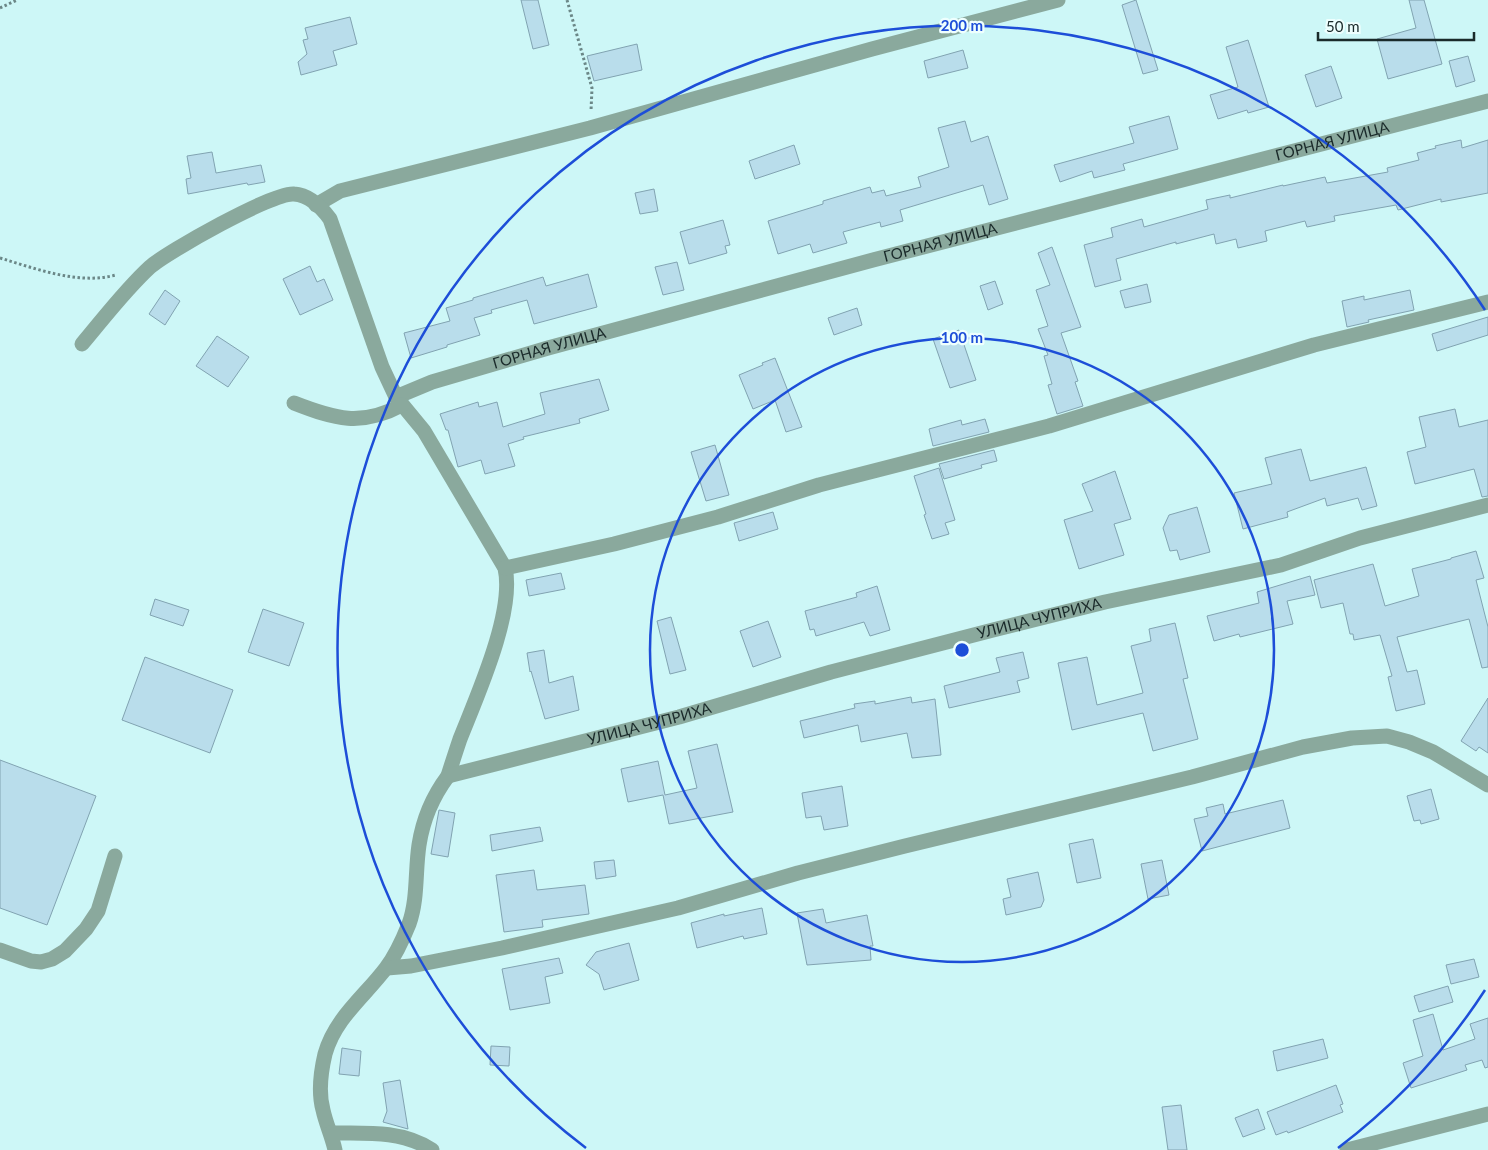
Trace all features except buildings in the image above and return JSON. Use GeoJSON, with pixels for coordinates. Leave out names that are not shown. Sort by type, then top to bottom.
{"type":"FeatureCollection","features":[{"type":"Feature","properties":{"kind":"street"},"geometry":{"type":"LineString","coordinates":[[316,205],[340,191],[590,128],[872,49],[1058,0]]}},
{"type":"Feature","properties":{"kind":"street","name":"ГОРНАЯ УЛИЦА"},"geometry":{"type":"LineString","coordinates":[[294,403],[324,413],[350,418],[379,416],[399,401],[432,382],[548,348],[872,260],[1488,101]]}},
{"type":"Feature","properties":{"kind":"street"},"geometry":{"type":"LineString","coordinates":[[82,344],[140,277],[160,259],[227,221],[280,196],[296,194],[304,196],[330,219],[382,367],[399,401],[424,431],[505,568],[508,580],[504,609],[493,652],[448,776],[426,815],[419,845],[410,922],[387,968],[344,1018],[335,1031],[326,1054],[320,1084],[320,1098],[331,1133],[334,1150]]}},
{"type":"Feature","properties":{"kind":"street"},"geometry":{"type":"LineString","coordinates":[[505,568],[614,544],[718,517],[819,485],[1049,426],[1314,345],[1488,302]]}},
{"type":"Feature","properties":{"kind":"street","name":"УЛИЦА ЧУПРИХА"},"geometry":{"type":"LineString","coordinates":[[448,776],[679,717],[831,672],[1002,627],[1106,602],[1281,565],[1360,538],[1488,505]]}},
{"type":"Feature","properties":{"kind":"street"},"geometry":{"type":"LineString","coordinates":[[387,968],[411,966],[502,948],[678,908],[798,873],[896,848],[1192,777],[1302,747],[1352,738],[1387,736],[1403,740],[1433,752],[1488,784]]}},
{"type":"Feature","properties":{"kind":"street"},"geometry":{"type":"LineString","coordinates":[[0,950],[31,961],[41,962],[52,959],[65,951],[94,919],[114,856]]}},
{"type":"Feature","properties":{"kind":"street"},"geometry":{"type":"LineString","coordinates":[[1346,1150],[1488,1114]]}},
{"type":"Feature","properties":{"kind":"street"},"geometry":{"type":"LineString","coordinates":[[331,1133],[382,1133],[394,1135],[417,1142],[432,1150]]}},
{"type":"Feature","properties":{"kind":"path"},"geometry":{"type":"LineString","coordinates":[[0,8],[17,0]]}},
{"type":"Feature","properties":{"kind":"path"},"geometry":{"type":"LineString","coordinates":[[567,0],[592,88],[590,128]]}},
{"type":"Feature","properties":{"kind":"path"},"geometry":{"type":"LineString","coordinates":[[0,258],[65,276],[92,279],[122,274]]}}]}
